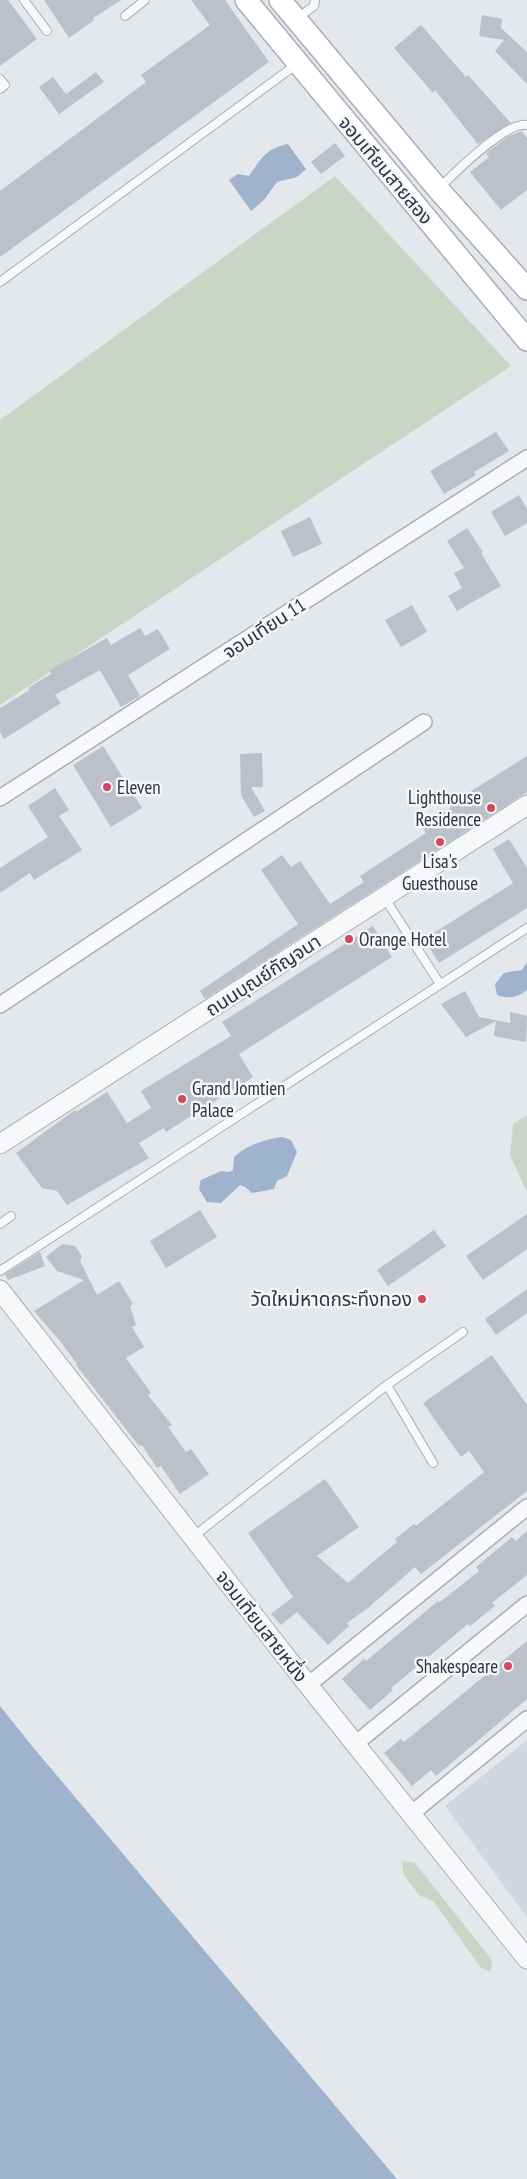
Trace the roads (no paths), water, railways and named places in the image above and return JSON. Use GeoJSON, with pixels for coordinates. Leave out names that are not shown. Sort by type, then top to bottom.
{"type":"FeatureCollection","features":[{"type":"Feature","properties":{"kind":"main road","name":"จอมเทียนสายสอง"},"geometry":{"type":"LineString","coordinates":[[246,0],[527,340]]}},
{"type":"Feature","properties":{"kind":"main road","name":"จอมเทียนสายสอง"},"geometry":{"type":"LineString","coordinates":[[280,0],[438,189],[527,290]]}},
{"type":"Feature","properties":{"kind":"street","name":"จอมเทียน 11"},"geometry":{"type":"LineString","coordinates":[[0,798],[527,458]]}},
{"type":"Feature","properties":{"kind":"street"},"geometry":{"type":"LineString","coordinates":[[0,1005],[424,722]]}},
{"type":"Feature","properties":{"kind":"street","name":"ถนนบุณย์กัญจนา"},"geometry":{"type":"LineString","coordinates":[[0,1144],[527,805]]}},
{"type":"Feature","properties":{"kind":"street","name":"จอมเทียนสายหนึ่ง"},"geometry":{"type":"LineString","coordinates":[[0,1290],[192,1538],[527,1959]]}},
{"type":"Feature","properties":{"kind":"street"},"geometry":{"type":"LineString","coordinates":[[308,1685],[527,1506]]}},
{"type":"Feature","properties":{"kind":"street"},"geometry":{"type":"LineString","coordinates":[[356,1744],[527,1604]]}},
{"type":"Feature","properties":{"kind":"street"},"geometry":{"type":"LineString","coordinates":[[412,1813],[527,1719]]}},
{"type":"Feature","properties":{"kind":"lane"},"geometry":{"type":"LineString","coordinates":[[24,0],[47,31]]}},
{"type":"Feature","properties":{"kind":"lane"},"geometry":{"type":"LineString","coordinates":[[125,16],[145,0]]}},
{"type":"Feature","properties":{"kind":"lane"},"geometry":{"type":"LineString","coordinates":[[296,19],[314,6],[314,0]]}},
{"type":"Feature","properties":{"kind":"lane"},"geometry":{"type":"LineString","coordinates":[[0,282],[297,63]]}},
{"type":"Feature","properties":{"kind":"lane"},"geometry":{"type":"LineString","coordinates":[[0,79],[5,85],[0,89]]}},
{"type":"Feature","properties":{"kind":"lane"},"geometry":{"type":"LineString","coordinates":[[438,189],[509,129],[523,124],[527,125]]}},
{"type":"Feature","properties":{"kind":"lane"},"geometry":{"type":"LineString","coordinates":[[384,897],[440,984]]}},
{"type":"Feature","properties":{"kind":"lane"},"geometry":{"type":"LineString","coordinates":[[0,1271],[527,928]]}},
{"type":"Feature","properties":{"kind":"lane"},"geometry":{"type":"LineString","coordinates":[[0,1224],[11,1216]]}},
{"type":"Feature","properties":{"kind":"lane"},"geometry":{"type":"LineString","coordinates":[[192,1538],[387,1385],[464,1332]]}},
{"type":"Feature","properties":{"kind":"lane"},"geometry":{"type":"LineString","coordinates":[[387,1385],[433,1463]]}},
{"type":"Feature","properties":{"kind":"water"},"geometry":{"type":"Polygon","coordinates":[[[288,144],[306,169],[297,177],[277,182],[264,200],[251,211],[229,180],[238,174],[249,176],[264,156],[280,146],[288,144]]]}},
{"type":"Feature","properties":{"kind":"water"},"geometry":{"type":"Polygon","coordinates":[[[527,962],[527,990],[520,995],[512,997],[497,995],[495,984],[504,973],[522,970],[527,962]]]}},
{"type":"Feature","properties":{"kind":"water"},"geometry":{"type":"Polygon","coordinates":[[[282,1137],[291,1140],[297,1152],[287,1176],[277,1181],[274,1189],[252,1193],[240,1185],[221,1203],[207,1202],[199,1189],[201,1180],[221,1171],[229,1172],[233,1170],[234,1157],[250,1146],[269,1139],[282,1137]]]}},
{"type":"Feature","properties":{"kind":"water"},"geometry":{"type":"Polygon","coordinates":[[[0,1706],[32,1746],[397,2179],[0,2179],[0,1706]]]}},
{"type":"Feature","properties":{"kind":"place","name":"Eleven"},"geometry":{"type":"Point","coordinates":[107,787]}},
{"type":"Feature","properties":{"kind":"place","name":"Lighthouse Residence"},"geometry":{"type":"Point","coordinates":[491,808]}},
{"type":"Feature","properties":{"kind":"place","name":"Lisa's Guesthouse"},"geometry":{"type":"Point","coordinates":[440,842]}},
{"type":"Feature","properties":{"kind":"place","name":"Orange Hotel"},"geometry":{"type":"Point","coordinates":[349,939]}},
{"type":"Feature","properties":{"kind":"place","name":"Grand Jomtien Palace"},"geometry":{"type":"Point","coordinates":[182,1099]}},
{"type":"Feature","properties":{"kind":"place","name":"วัดใหม่หาดกระทึงทอง"},"geometry":{"type":"Point","coordinates":[422,1299]}},
{"type":"Feature","properties":{"kind":"place","name":"Shakespeare"},"geometry":{"type":"Point","coordinates":[508,1666]}}]}
